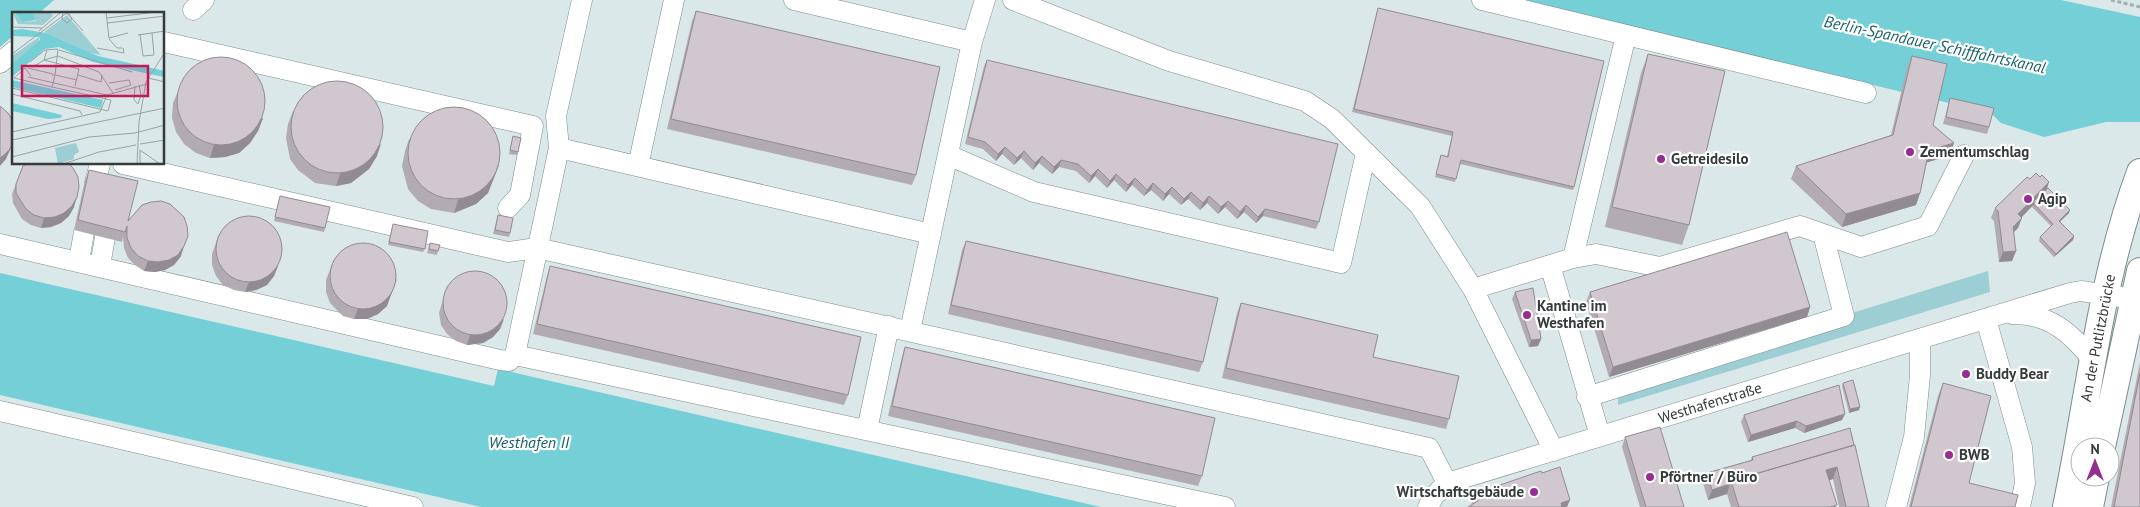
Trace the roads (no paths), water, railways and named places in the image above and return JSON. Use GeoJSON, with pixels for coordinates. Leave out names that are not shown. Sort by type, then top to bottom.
{"type":"FeatureCollection","features":[{"type":"Feature","properties":{"kind":"main road","name":"An der Putlitzbrücke"},"geometry":{"type":"LineString","coordinates":[[2066,507],[2106,294],[2135,202],[2140,172]]}},
{"type":"Feature","properties":{"kind":"main road","name":"An der Putlitzbrücke"},"geometry":{"type":"LineString","coordinates":[[2104,437],[2140,270]]}},
{"type":"Feature","properties":{"kind":"main road"},"geometry":{"type":"LineString","coordinates":[[2090,507],[2094,487]]}},
{"type":"Feature","properties":{"kind":"street"},"geometry":{"type":"LineString","coordinates":[[0,244],[509,361],[515,355],[559,148],[556,116],[582,0]]}},
{"type":"Feature","properties":{"kind":"street"},"geometry":{"type":"LineString","coordinates":[[638,166],[674,0]]}},
{"type":"Feature","properties":{"kind":"street"},"geometry":{"type":"LineString","coordinates":[[794,0],[972,42]]}},
{"type":"Feature","properties":{"kind":"street"},"geometry":{"type":"LineString","coordinates":[[910,330],[972,42],[985,0]]}},
{"type":"Feature","properties":{"kind":"street"},"geometry":{"type":"LineString","coordinates":[[1013,0],[1169,61],[1305,101],[1332,119],[1420,206],[1473,289],[1554,450]]}},
{"type":"Feature","properties":{"kind":"street"},"geometry":{"type":"LineString","coordinates":[[1482,0],[1866,93]]}},
{"type":"Feature","properties":{"kind":"street"},"geometry":{"type":"LineString","coordinates":[[1572,258],[1626,35]]}},
{"type":"Feature","properties":{"kind":"street"},"geometry":{"type":"LineString","coordinates":[[165,42],[533,126],[520,195],[508,208]]}},
{"type":"Feature","properties":{"kind":"street"},"geometry":{"type":"LineString","coordinates":[[0,62],[12,53]]}},
{"type":"Feature","properties":{"kind":"street"},"geometry":{"type":"LineString","coordinates":[[559,148],[931,234]]}},
{"type":"Feature","properties":{"kind":"street"},"geometry":{"type":"LineString","coordinates":[[948,155],[1034,192],[1341,262],[1366,153]]}},
{"type":"Feature","properties":{"kind":"street"},"geometry":{"type":"LineString","coordinates":[[1473,289],[1572,258],[1596,254],[1660,267],[1800,226],[1861,247],[1928,226],[1964,155]]}},
{"type":"Feature","properties":{"kind":"street"},"geometry":{"type":"LineString","coordinates":[[120,169],[160,168],[508,252],[537,248],[910,330],[1429,448],[1447,483],[1434,496],[1428,507]]}},
{"type":"Feature","properties":{"kind":"street"},"geometry":{"type":"LineString","coordinates":[[79,261],[84,232]]}},
{"type":"Feature","properties":{"kind":"street"},"geometry":{"type":"LineString","coordinates":[[1587,396],[1844,316],[1824,234]]}},
{"type":"Feature","properties":{"kind":"street"},"geometry":{"type":"LineString","coordinates":[[100,266],[105,237]]}},
{"type":"Feature","properties":{"kind":"street"},"geometry":{"type":"LineString","coordinates":[[1550,265],[1600,436]]}},
{"type":"Feature","properties":{"kind":"street","name":"Westhafenstraße"},"geometry":{"type":"LineString","coordinates":[[1447,483],[2076,292],[2106,294],[2134,299]]}},
{"type":"Feature","properties":{"kind":"street","name":"Westhafenstraße"},"geometry":{"type":"LineString","coordinates":[[1994,317],[2020,314],[2051,322],[2073,337],[2094,362]]}},
{"type":"Feature","properties":{"kind":"street"},"geometry":{"type":"LineString","coordinates":[[1994,317],[2022,447],[2025,483],[2020,507]]}},
{"type":"Feature","properties":{"kind":"street"},"geometry":{"type":"LineString","coordinates":[[867,430],[889,326]]}},
{"type":"Feature","properties":{"kind":"street"},"geometry":{"type":"LineString","coordinates":[[1896,507],[1914,437],[1920,375],[1920,339]]}},
{"type":"Feature","properties":{"kind":"street"},"geometry":{"type":"LineString","coordinates":[[515,355],[1225,507]]}},
{"type":"Feature","properties":{"kind":"street"},"geometry":{"type":"LineString","coordinates":[[0,411],[412,507]]}},
{"type":"Feature","properties":{"kind":"water"},"geometry":{"type":"Polygon","coordinates":[[[0,0],[54,0],[40,12],[12,12],[12,37],[0,47],[0,0]]]}},
{"type":"Feature","properties":{"kind":"water","name":"Berlin-Spandauer Schifffahrtskanal"},"geometry":{"type":"Polygon","coordinates":[[[1514,0],[2061,0],[2140,17],[2140,122],[2106,122],[2044,137],[2001,123],[1991,113],[1514,0]]]}},
{"type":"Feature","properties":{"kind":"water","name":"Westhafen II"},"geometry":{"type":"Polygon","coordinates":[[[0,273],[494,386],[498,369],[1101,507],[481,507],[0,395],[0,273]]]}},
{"type":"Feature","properties":{"kind":"place","name":"Zementumschlag"},"geometry":{"type":"Point","coordinates":[1910,152]}},
{"type":"Feature","properties":{"kind":"place","name":"Getreidesilo"},"geometry":{"type":"Point","coordinates":[1661,159]}},
{"type":"Feature","properties":{"kind":"place","name":"Agip"},"geometry":{"type":"Point","coordinates":[2028,199]}},
{"type":"Feature","properties":{"kind":"place","name":"Kantine im Westhafen"},"geometry":{"type":"Point","coordinates":[1527,315]}},
{"type":"Feature","properties":{"kind":"place","name":"Buddy Bear"},"geometry":{"type":"Point","coordinates":[1966,374]}},
{"type":"Feature","properties":{"kind":"place","name":"BWB"},"geometry":{"type":"Point","coordinates":[1949,455]}},
{"type":"Feature","properties":{"kind":"place","name":"Pförtner / Büro"},"geometry":{"type":"Point","coordinates":[1650,477]}},
{"type":"Feature","properties":{"kind":"place","name":"Wirtschaftsgebäude"},"geometry":{"type":"Point","coordinates":[1534,492]}}]}
